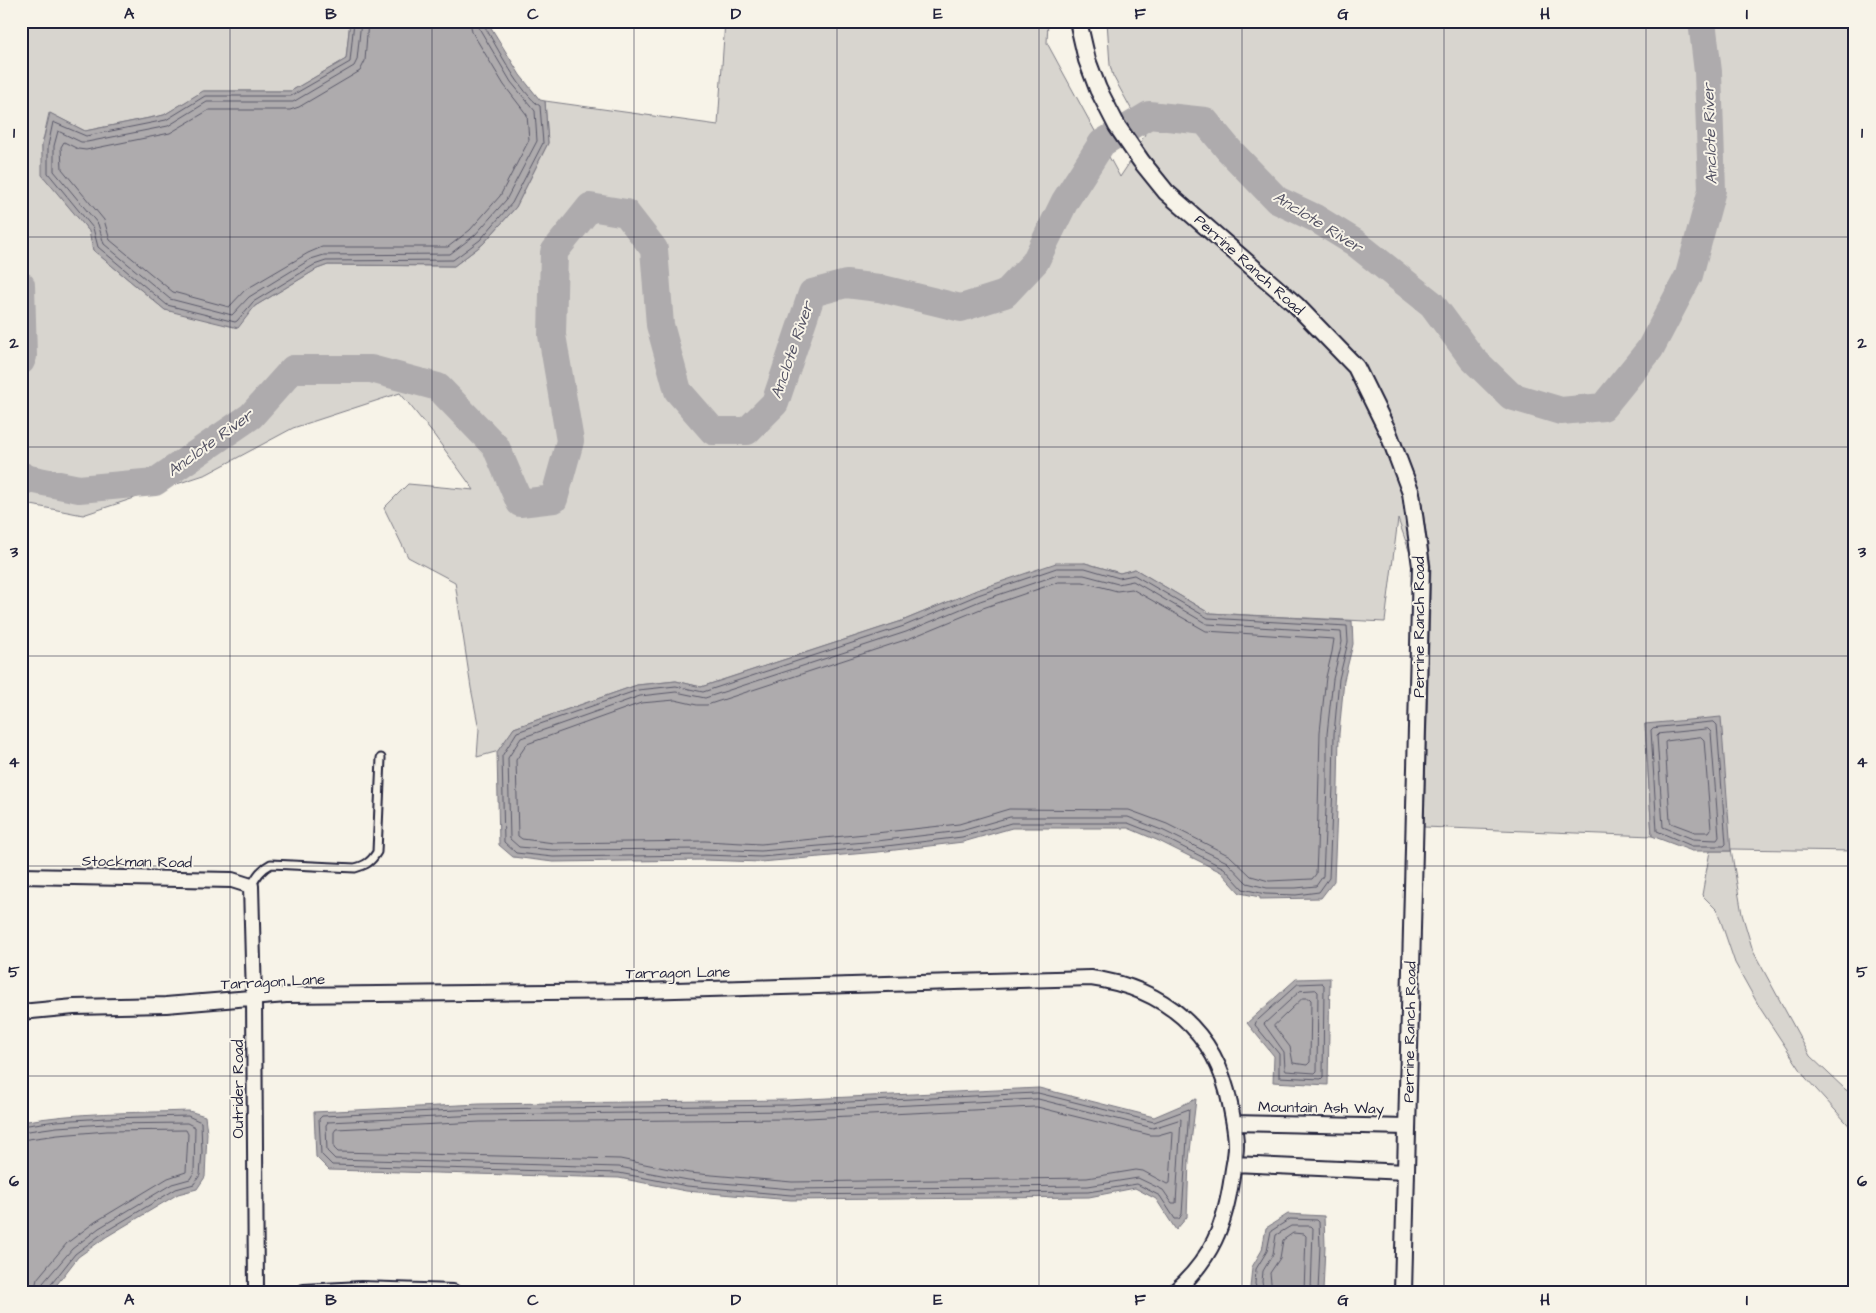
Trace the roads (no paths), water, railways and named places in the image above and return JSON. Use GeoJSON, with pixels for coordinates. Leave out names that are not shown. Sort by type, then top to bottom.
{"type":"FeatureCollection","features":[{"type":"Feature","properties":{"kind":"street","name":"Perrine Ranch Road"},"geometry":{"type":"LineString","coordinates":[[1078,21],[1087,60],[1098,89],[1117,126],[1140,162],[1166,192],[1296,305],[1356,367],[1388,432],[1411,493],[1422,566],[1403,1292]]}},
{"type":"Feature","properties":{"kind":"street","name":"Stockman Road"},"geometry":{"type":"LineString","coordinates":[[21,876],[232,880],[251,886]]}},
{"type":"Feature","properties":{"kind":"street","name":"Outrider Road"},"geometry":{"type":"LineString","coordinates":[[251,886],[254,998],[256,1292]]}},
{"type":"Feature","properties":{"kind":"street","name":"Tarragon Lane"},"geometry":{"type":"LineString","coordinates":[[21,1012],[166,1005],[286,995],[641,991],[1091,978],[1123,984],[1155,997],[1188,1022],[1206,1043],[1216,1060],[1227,1091],[1234,1123],[1236,1147],[1234,1164]]}},
{"type":"Feature","properties":{"kind":"street","name":"Mountain Ash Way"},"geometry":{"type":"LineString","coordinates":[[1234,1123],[1407,1127]]}},
{"type":"Feature","properties":{"kind":"street"},"geometry":{"type":"LineString","coordinates":[[1174,1292],[1197,1269],[1215,1241],[1227,1209],[1234,1164],[1406,1172]]}},
{"type":"Feature","properties":{"kind":"street"},"geometry":{"type":"LineString","coordinates":[[304,1292],[361,1289],[453,1292]]}},
{"type":"Feature","properties":{"kind":"lane"},"geometry":{"type":"LineString","coordinates":[[251,886],[258,874],[271,864],[355,868],[365,866],[372,861],[377,852],[381,758]]}},
{"type":"Feature","properties":{"kind":"water"},"geometry":{"type":"Polygon","coordinates":[[[350,21],[487,21],[520,75],[540,100],[545,101],[548,143],[516,207],[483,244],[454,266],[328,265],[317,269],[255,306],[238,328],[165,310],[93,250],[89,231],[42,175],[42,145],[50,113],[85,131],[164,115],[203,91],[291,91],[346,59],[350,21]]]}},
{"type":"Feature","properties":{"kind":"water"},"geometry":{"type":"Polygon","coordinates":[[[1056,563],[1085,563],[1120,573],[1135,569],[1209,613],[1352,621],[1353,644],[1344,680],[1339,734],[1334,881],[1321,898],[1260,899],[1260,897],[1240,893],[1221,872],[1159,841],[1128,828],[1012,828],[963,842],[878,852],[761,862],[705,860],[553,862],[513,857],[499,845],[497,752],[514,728],[637,685],[676,681],[701,687],[902,621],[977,590],[1056,563]]]}},
{"type":"Feature","properties":{"kind":"water"},"geometry":{"type":"Polygon","coordinates":[[[1721,717],[1731,851],[1692,851],[1652,836],[1645,724],[1721,717]]]}},
{"type":"Feature","properties":{"kind":"water"},"geometry":{"type":"Polygon","coordinates":[[[1330,978],[1328,1085],[1273,1082],[1274,1056],[1247,1023],[1296,979],[1330,978]]]}},
{"type":"Feature","properties":{"kind":"water"},"geometry":{"type":"Polygon","coordinates":[[[1039,1088],[1154,1117],[1196,1099],[1189,1160],[1187,1217],[1176,1230],[1156,1199],[1135,1188],[1089,1197],[791,1200],[686,1191],[619,1178],[329,1170],[316,1157],[314,1112],[480,1104],[787,1100],[1039,1088]]]}},
{"type":"Feature","properties":{"kind":"water"},"geometry":{"type":"Polygon","coordinates":[[[189,1111],[205,1116],[207,1133],[205,1177],[197,1189],[178,1194],[106,1237],[78,1257],[51,1292],[21,1292],[21,1122],[84,1115],[189,1111]]]}},
{"type":"Feature","properties":{"kind":"water"},"geometry":{"type":"Polygon","coordinates":[[[1288,1214],[1324,1216],[1323,1292],[1256,1292],[1250,1288],[1252,1267],[1262,1250],[1266,1228],[1288,1214]]]}},
{"type":"Feature","properties":{"kind":"waterway","name":"Anclote River"},"geometry":{"type":"LineString","coordinates":[[21,475],[29,479],[79,489],[155,482],[251,416],[293,369],[371,369],[438,387],[496,447],[520,503],[554,499],[570,441],[552,335],[554,252],[590,207],[626,213],[654,249],[660,325],[678,391],[713,431],[747,431],[775,403],[812,293],[846,284],[879,288],[961,308],[1005,294],[1035,262],[1065,201],[1102,143],[1149,115],[1205,121],[1229,150],[1277,200],[1315,218],[1354,242],[1432,304],[1472,358],[1511,396],[1561,411],[1603,407],[1650,349],[1689,275],[1712,190],[1708,72],[1702,21]]}},
{"type":"Feature","properties":{"kind":"waterway","name":"Anclote River"},"geometry":{"type":"LineString","coordinates":[[21,285],[23,356],[21,361]]}}]}
